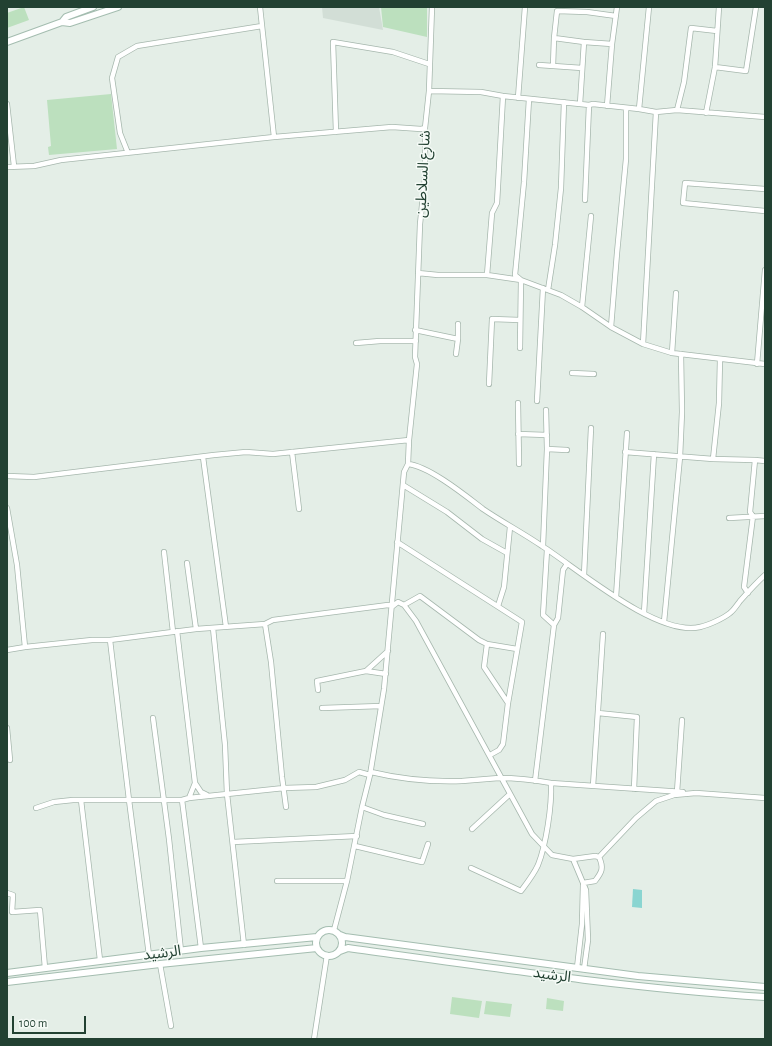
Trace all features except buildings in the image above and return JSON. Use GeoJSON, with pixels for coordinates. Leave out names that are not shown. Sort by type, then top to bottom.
{"type":"FeatureCollection","features":[{"type":"Feature","properties":{"kind":"main road"},"geometry":{"type":"LineString","coordinates":[[62,22],[66,17],[93,7]]}},
{"type":"Feature","properties":{"kind":"main road"},"geometry":{"type":"LineString","coordinates":[[7,42],[62,22],[70,23],[118,7]]}},
{"type":"Feature","properties":{"kind":"main road"},"geometry":{"type":"LineString","coordinates":[[326,930],[334,930],[340,935],[343,945],[340,951],[334,955],[323,954],[317,948],[316,940],[320,934],[326,930]]}},
{"type":"Feature","properties":{"kind":"main road","name":"الرشيد"},"geometry":{"type":"LineString","coordinates":[[340,935],[345,937],[584,969],[765,987]]}},
{"type":"Feature","properties":{"kind":"main road","name":"الرشيد"},"geometry":{"type":"LineString","coordinates":[[7,973],[201,948],[318,937]]}},
{"type":"Feature","properties":{"kind":"main road","name":"الرشيد"},"geometry":{"type":"LineString","coordinates":[[7,982],[160,964],[317,948]]}},
{"type":"Feature","properties":{"kind":"main road","name":"الرشيد"},"geometry":{"type":"LineString","coordinates":[[340,951],[348,948],[626,985],[765,997]]}},
{"type":"Feature","properties":{"kind":"street"},"geometry":{"type":"LineString","coordinates":[[260,7],[274,137]]}},
{"type":"Feature","properties":{"kind":"street","name":"شارع السلاطين"},"geometry":{"type":"LineString","coordinates":[[334,930],[347,881],[362,807],[371,773],[386,674],[404,472],[408,464],[417,364],[415,357],[415,330],[420,224],[425,177],[432,7]]}},
{"type":"Feature","properties":{"kind":"street"},"geometry":{"type":"LineString","coordinates":[[518,98],[525,7]]}},
{"type":"Feature","properties":{"kind":"street"},"geometry":{"type":"LineString","coordinates":[[607,106],[612,44],[617,7]]}},
{"type":"Feature","properties":{"kind":"street"},"geometry":{"type":"LineString","coordinates":[[639,109],[649,7]]}},
{"type":"Feature","properties":{"kind":"street"},"geometry":{"type":"LineString","coordinates":[[706,113],[715,67],[719,7]]}},
{"type":"Feature","properties":{"kind":"street"},"geometry":{"type":"LineString","coordinates":[[715,67],[746,72],[756,7]]}},
{"type":"Feature","properties":{"kind":"street"},"geometry":{"type":"LineString","coordinates":[[553,66],[557,9],[587,10],[616,16]]}},
{"type":"Feature","properties":{"kind":"street"},"geometry":{"type":"LineString","coordinates":[[128,153],[120,133],[112,78],[118,57],[137,46],[262,26]]}},
{"type":"Feature","properties":{"kind":"street"},"geometry":{"type":"LineString","coordinates":[[677,110],[684,82],[691,28],[717,30]]}},
{"type":"Feature","properties":{"kind":"street"},"geometry":{"type":"LineString","coordinates":[[554,38],[612,44]]}},
{"type":"Feature","properties":{"kind":"street"},"geometry":{"type":"LineString","coordinates":[[336,132],[333,42],[393,52],[429,64]]}},
{"type":"Feature","properties":{"kind":"street"},"geometry":{"type":"LineString","coordinates":[[580,104],[584,42]]}},
{"type":"Feature","properties":{"kind":"street"},"geometry":{"type":"LineString","coordinates":[[539,65],[582,68]]}},
{"type":"Feature","properties":{"kind":"street"},"geometry":{"type":"LineString","coordinates":[[429,91],[465,91],[656,112],[677,110],[765,117]]}},
{"type":"Feature","properties":{"kind":"street"},"geometry":{"type":"LineString","coordinates":[[487,275],[492,213],[497,203],[503,96]]}},
{"type":"Feature","properties":{"kind":"street"},"geometry":{"type":"LineString","coordinates":[[520,348],[520,280],[515,275],[524,182],[529,99]]}},
{"type":"Feature","properties":{"kind":"street"},"geometry":{"type":"LineString","coordinates":[[537,401],[545,289],[555,244],[561,188],[564,102]]}},
{"type":"Feature","properties":{"kind":"street"},"geometry":{"type":"LineString","coordinates":[[7,104],[14,166]]}},
{"type":"Feature","properties":{"kind":"street"},"geometry":{"type":"LineString","coordinates":[[585,200],[589,105]]}},
{"type":"Feature","properties":{"kind":"street"},"geometry":{"type":"LineString","coordinates":[[612,327],[626,159],[626,108]]}},
{"type":"Feature","properties":{"kind":"street"},"geometry":{"type":"LineString","coordinates":[[643,344],[656,112]]}},
{"type":"Feature","properties":{"kind":"street"},"geometry":{"type":"LineString","coordinates":[[7,167],[34,166],[61,160],[274,137],[392,127],[426,128]]}},
{"type":"Feature","properties":{"kind":"street"},"geometry":{"type":"LineString","coordinates":[[765,189],[685,183],[684,203],[765,211]]}},
{"type":"Feature","properties":{"kind":"street"},"geometry":{"type":"LineString","coordinates":[[582,307],[591,216]]}},
{"type":"Feature","properties":{"kind":"street"},"geometry":{"type":"LineString","coordinates":[[757,364],[765,270]]}},
{"type":"Feature","properties":{"kind":"street"},"geometry":{"type":"LineString","coordinates":[[418,273],[438,275],[487,275],[520,280],[545,289],[582,307],[612,327],[643,344],[672,353],[765,364]]}},
{"type":"Feature","properties":{"kind":"street"},"geometry":{"type":"LineString","coordinates":[[672,353],[676,293]]}},
{"type":"Feature","properties":{"kind":"street"},"geometry":{"type":"LineString","coordinates":[[489,384],[492,319],[520,320]]}},
{"type":"Feature","properties":{"kind":"street"},"geometry":{"type":"LineString","coordinates":[[456,354],[458,324]]}},
{"type":"Feature","properties":{"kind":"street"},"geometry":{"type":"LineString","coordinates":[[415,330],[458,339]]}},
{"type":"Feature","properties":{"kind":"street"},"geometry":{"type":"LineString","coordinates":[[356,344],[380,341],[416,341]]}},
{"type":"Feature","properties":{"kind":"street"},"geometry":{"type":"LineString","coordinates":[[664,622],[680,457],[682,412],[681,354]]}},
{"type":"Feature","properties":{"kind":"street"},"geometry":{"type":"LineString","coordinates":[[713,459],[719,403],[720,359]]}},
{"type":"Feature","properties":{"kind":"street"},"geometry":{"type":"LineString","coordinates":[[572,373],[594,374]]}},
{"type":"Feature","properties":{"kind":"street"},"geometry":{"type":"LineString","coordinates":[[518,403],[519,464]]}},
{"type":"Feature","properties":{"kind":"street"},"geometry":{"type":"LineString","coordinates":[[546,410],[547,449],[543,615],[554,625]]}},
{"type":"Feature","properties":{"kind":"street"},"geometry":{"type":"LineString","coordinates":[[584,575],[590,428]]}},
{"type":"Feature","properties":{"kind":"street"},"geometry":{"type":"LineString","coordinates":[[616,597],[627,433]]}},
{"type":"Feature","properties":{"kind":"street"},"geometry":{"type":"LineString","coordinates":[[518,434],[547,435]]}},
{"type":"Feature","properties":{"kind":"street"},"geometry":{"type":"LineString","coordinates":[[7,476],[34,477],[246,452],[273,454],[409,440]]}},
{"type":"Feature","properties":{"kind":"street"},"geometry":{"type":"LineString","coordinates":[[547,449],[567,450]]}},
{"type":"Feature","properties":{"kind":"street"},"geometry":{"type":"LineString","coordinates":[[292,452],[299,509]]}},
{"type":"Feature","properties":{"kind":"street"},"geometry":{"type":"LineString","coordinates":[[625,452],[680,457],[765,461]]}},
{"type":"Feature","properties":{"kind":"street"},"geometry":{"type":"LineString","coordinates":[[644,613],[654,454]]}},
{"type":"Feature","properties":{"kind":"street"},"geometry":{"type":"LineString","coordinates":[[202,457],[226,627]]}},
{"type":"Feature","properties":{"kind":"street"},"geometry":{"type":"LineString","coordinates":[[748,593],[744,586],[753,516],[750,512],[755,460]]}},
{"type":"Feature","properties":{"kind":"street"},"geometry":{"type":"LineString","coordinates":[[408,464],[415,465],[443,480],[510,527],[545,548],[616,597],[644,613],[679,627],[701,627],[722,618],[731,612],[765,575]]}},
{"type":"Feature","properties":{"kind":"street"},"geometry":{"type":"LineString","coordinates":[[403,485],[447,512],[482,539],[507,553]]}},
{"type":"Feature","properties":{"kind":"street"},"geometry":{"type":"LineString","coordinates":[[7,508],[17,565],[25,647]]}},
{"type":"Feature","properties":{"kind":"street"},"geometry":{"type":"LineString","coordinates":[[729,518],[765,516]]}},
{"type":"Feature","properties":{"kind":"street"},"geometry":{"type":"LineString","coordinates":[[498,606],[504,587],[510,527]]}},
{"type":"Feature","properties":{"kind":"street"},"geometry":{"type":"LineString","coordinates":[[397,542],[522,622],[508,703],[503,744],[499,750],[490,755]]}},
{"type":"Feature","properties":{"kind":"street"},"geometry":{"type":"LineString","coordinates":[[164,552],[195,783],[201,792],[209,796]]}},
{"type":"Feature","properties":{"kind":"street"},"geometry":{"type":"LineString","coordinates":[[187,563],[196,629]]}},
{"type":"Feature","properties":{"kind":"street"},"geometry":{"type":"LineString","coordinates":[[536,780],[554,625],[558,618],[563,570],[567,564]]}},
{"type":"Feature","properties":{"kind":"street"},"geometry":{"type":"LineString","coordinates":[[404,605],[420,596],[479,640],[487,644],[517,649]]}},
{"type":"Feature","properties":{"kind":"street"},"geometry":{"type":"LineString","coordinates":[[7,650],[92,640],[110,640],[196,629],[265,624],[273,620],[388,605],[393,606],[398,602],[404,605],[416,621],[532,834],[552,855],[573,859],[595,856],[599,857]]}},
{"type":"Feature","properties":{"kind":"street"},"geometry":{"type":"LineString","coordinates":[[265,624],[271,662],[286,807]]}},
{"type":"Feature","properties":{"kind":"street"},"geometry":{"type":"LineString","coordinates":[[213,628],[227,794],[244,945]]}},
{"type":"Feature","properties":{"kind":"street"},"geometry":{"type":"LineString","coordinates":[[593,786],[603,634]]}},
{"type":"Feature","properties":{"kind":"street"},"geometry":{"type":"LineString","coordinates":[[110,640],[149,955]]}},
{"type":"Feature","properties":{"kind":"street"},"geometry":{"type":"LineString","coordinates":[[487,644],[484,667],[508,703]]}},
{"type":"Feature","properties":{"kind":"street"},"geometry":{"type":"LineString","coordinates":[[366,671],[388,651]]}},
{"type":"Feature","properties":{"kind":"street"},"geometry":{"type":"LineString","coordinates":[[318,690],[317,681],[366,671],[386,674]]}},
{"type":"Feature","properties":{"kind":"street"},"geometry":{"type":"LineString","coordinates":[[322,708],[382,706]]}},
{"type":"Feature","properties":{"kind":"street"},"geometry":{"type":"LineString","coordinates":[[598,713],[636,717],[634,789]]}},
{"type":"Feature","properties":{"kind":"street"},"geometry":{"type":"LineString","coordinates":[[153,718],[169,839],[181,951]]}},
{"type":"Feature","properties":{"kind":"street"},"geometry":{"type":"LineString","coordinates":[[677,792],[682,720]]}},
{"type":"Feature","properties":{"kind":"street"},"geometry":{"type":"LineString","coordinates":[[7,728],[10,760]]}},
{"type":"Feature","properties":{"kind":"street"},"geometry":{"type":"LineString","coordinates":[[36,808],[54,802],[81,800],[182,800],[284,788],[316,787],[345,780],[360,772],[426,780],[462,781],[501,778],[536,780],[551,783],[765,798]]}},
{"type":"Feature","properties":{"kind":"street"},"geometry":{"type":"LineString","coordinates":[[189,798],[195,783]]}},
{"type":"Feature","properties":{"kind":"street"},"geometry":{"type":"LineString","coordinates":[[471,868],[521,891],[538,866],[552,799],[551,783]]}},
{"type":"Feature","properties":{"kind":"street"},"geometry":{"type":"LineString","coordinates":[[599,857],[636,818],[656,801],[674,795],[696,793]]}},
{"type":"Feature","properties":{"kind":"street"},"geometry":{"type":"LineString","coordinates":[[472,829],[510,794]]}},
{"type":"Feature","properties":{"kind":"street"},"geometry":{"type":"LineString","coordinates":[[81,800],[100,960]]}},
{"type":"Feature","properties":{"kind":"street"},"geometry":{"type":"LineString","coordinates":[[182,800],[201,948]]}},
{"type":"Feature","properties":{"kind":"street"},"geometry":{"type":"LineString","coordinates":[[362,807],[384,815],[424,824]]}},
{"type":"Feature","properties":{"kind":"street"},"geometry":{"type":"LineString","coordinates":[[233,842],[357,836]]}},
{"type":"Feature","properties":{"kind":"street"},"geometry":{"type":"LineString","coordinates":[[355,846],[422,862],[428,844]]}},
{"type":"Feature","properties":{"kind":"street"},"geometry":{"type":"LineString","coordinates":[[583,883],[596,882],[602,872],[602,865],[599,857]]}},
{"type":"Feature","properties":{"kind":"street"},"geometry":{"type":"LineString","coordinates":[[573,859],[586,890],[588,940],[584,969]]}},
{"type":"Feature","properties":{"kind":"street"},"geometry":{"type":"LineString","coordinates":[[277,881],[347,881]]}},
{"type":"Feature","properties":{"kind":"street"},"geometry":{"type":"LineString","coordinates":[[577,968],[582,924],[583,883]]}},
{"type":"Feature","properties":{"kind":"street"},"geometry":{"type":"LineString","coordinates":[[7,892],[13,895],[12,912],[40,910],[45,968]]}},
{"type":"Feature","properties":{"kind":"street"},"geometry":{"type":"LineString","coordinates":[[314,1039],[326,955]]}},
{"type":"Feature","properties":{"kind":"street"},"geometry":{"type":"LineString","coordinates":[[160,964],[171,1026]]}},
{"type":"Feature","properties":{"kind":"shaded area"},"geometry":{"type":"Polygon","coordinates":[[[322,7],[379,7],[383,30],[323,18],[322,7]]]}},
{"type":"Feature","properties":{"kind":"green space"},"geometry":{"type":"Polygon","coordinates":[[[24,7],[29,20],[7,28],[7,13],[24,7]]]}},
{"type":"Feature","properties":{"kind":"green space"},"geometry":{"type":"Polygon","coordinates":[[[381,7],[427,7],[427,37],[383,27],[381,7]]]}},
{"type":"Feature","properties":{"kind":"green space"},"geometry":{"type":"Polygon","coordinates":[[[111,94],[117,149],[49,155],[48,147],[51,146],[47,100],[111,94]]]}},
{"type":"Feature","properties":{"kind":"green space"},"geometry":{"type":"Polygon","coordinates":[[[452,997],[482,1001],[479,1018],[450,1014],[452,997]]]}},
{"type":"Feature","properties":{"kind":"green space"},"geometry":{"type":"Polygon","coordinates":[[[547,998],[564,1001],[563,1011],[546,1009],[547,998]]]}},
{"type":"Feature","properties":{"kind":"green space"},"geometry":{"type":"Polygon","coordinates":[[[486,1001],[512,1004],[510,1017],[484,1014],[486,1001]]]}},
{"type":"Feature","properties":{"kind":"water"},"geometry":{"type":"Polygon","coordinates":[[[633,889],[642,890],[642,908],[632,907],[633,889]]]}}]}
